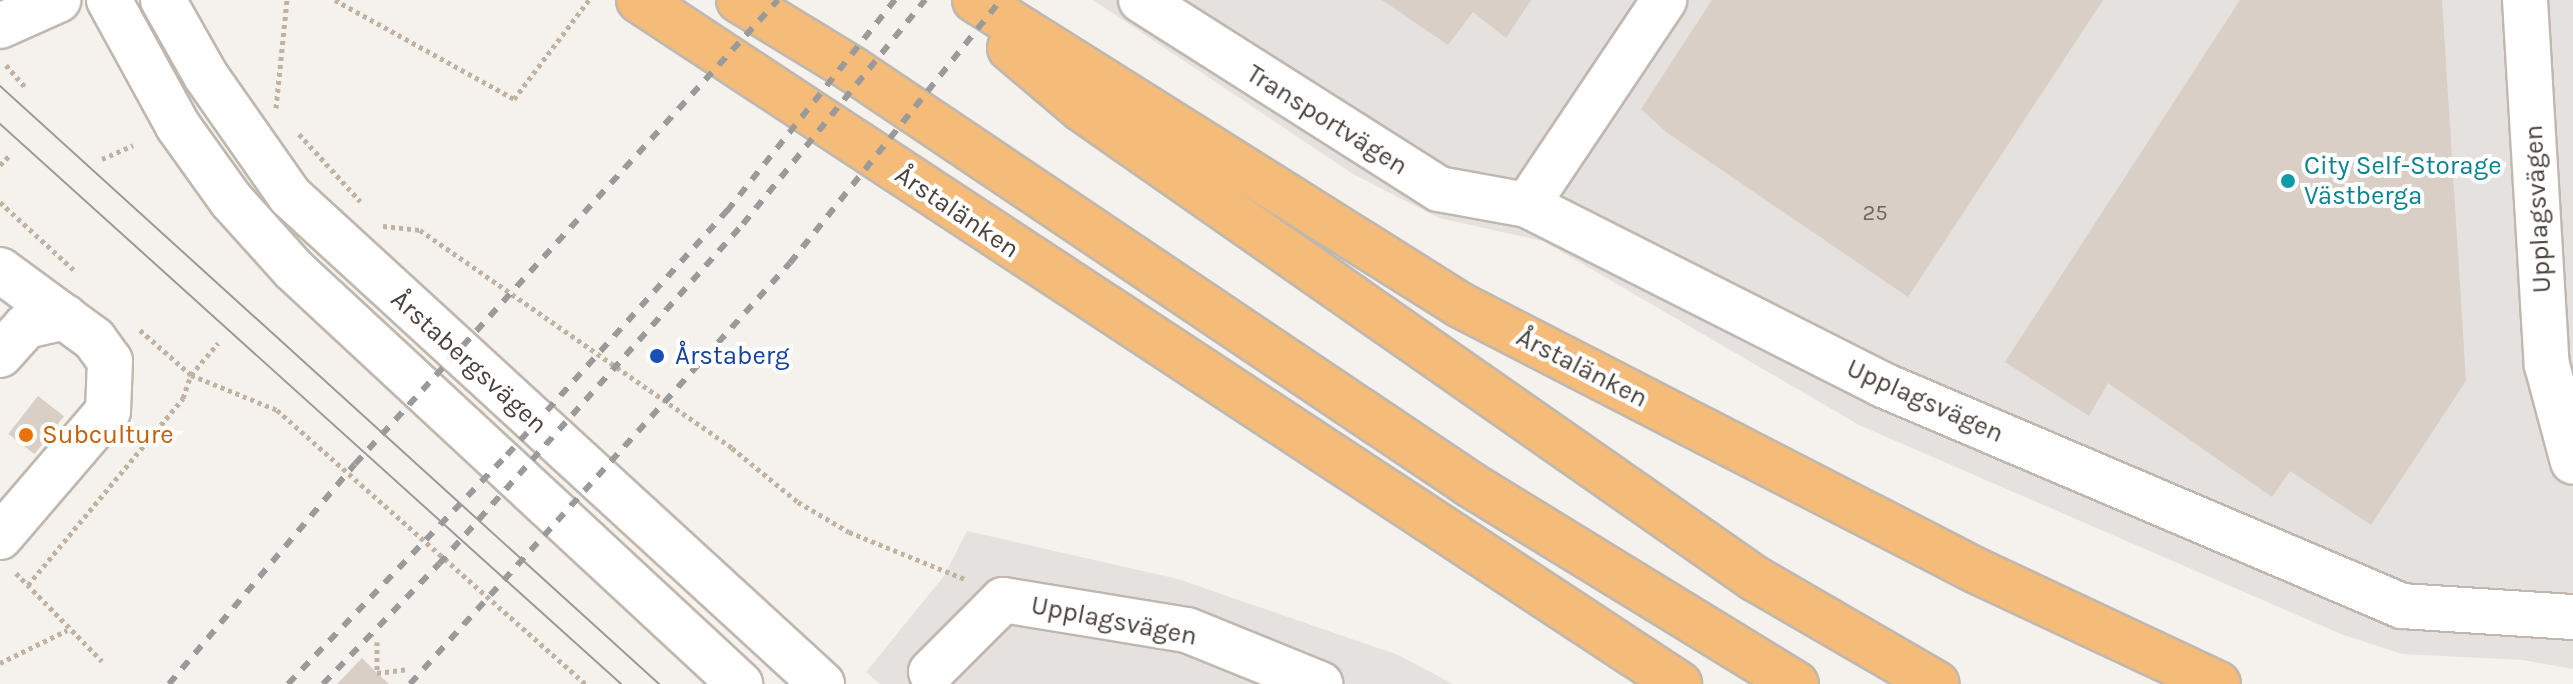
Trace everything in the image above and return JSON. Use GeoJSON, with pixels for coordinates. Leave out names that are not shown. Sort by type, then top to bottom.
{"type":"FeatureCollection","features":[{"type":"Feature","properties":{"kind":"highway","name":"Årstalänken"},"geometry":{"type":"LineString","coordinates":[[639,0],[1679,684]]}},
{"type":"Feature","properties":{"kind":"highway"},"geometry":{"type":"LineString","coordinates":[[739,0],[852,69],[1471,485],[1796,684]]}},
{"type":"Feature","properties":{"kind":"highway"},"geometry":{"type":"LineString","coordinates":[[954,0],[1082,109],[1715,550],[1937,684]]}},
{"type":"Feature","properties":{"kind":"highway","name":"Årstalänken"},"geometry":{"type":"LineString","coordinates":[[975,0],[1460,305],[1977,571],[2218,684]]}},
{"type":"Feature","properties":{"kind":"street"},"geometry":{"type":"LineString","coordinates":[[0,26],[58,0]]}},
{"type":"Feature","properties":{"kind":"street","name":"Årstabergsvägen"},"geometry":{"type":"LineString","coordinates":[[109,0],[178,126],[231,200],[294,270],[740,684]]}},
{"type":"Feature","properties":{"kind":"street","name":"Årstabergsvägen"},"geometry":{"type":"LineString","coordinates":[[163,0],[206,76],[290,196],[822,684]]}},
{"type":"Feature","properties":{"kind":"street","name":"Transportvägen"},"geometry":{"type":"LineString","coordinates":[[1141,0],[1439,189],[1527,205]]}},
{"type":"Feature","properties":{"kind":"street"},"geometry":{"type":"LineString","coordinates":[[1527,205],[1664,0]]}},
{"type":"Feature","properties":{"kind":"street","name":"Upplagsvägen"},"geometry":{"type":"LineString","coordinates":[[2525,0],[2547,365],[2573,462]]}},
{"type":"Feature","properties":{"kind":"street","name":"Upplagsvägen"},"geometry":{"type":"LineString","coordinates":[[1527,205],[1883,385],[2402,606],[2573,617]]}},
{"type":"Feature","properties":{"kind":"street"},"geometry":{"type":"LineString","coordinates":[[0,537],[108,411],[110,361],[94,339],[65,317],[8,285]]}},
{"type":"Feature","properties":{"kind":"street"},"geometry":{"type":"LineString","coordinates":[[0,355],[26,326],[65,317]]}},
{"type":"Feature","properties":{"kind":"street","name":"Upplagsvägen"},"geometry":{"type":"LineString","coordinates":[[931,672],[1003,600],[1187,630],[1320,684]]}},
{"type":"Feature","properties":{"kind":"path"},"geometry":{"type":"LineString","coordinates":[[287,0],[276,109],[287,120]]}},
{"type":"Feature","properties":{"kind":"path"},"geometry":{"type":"LineString","coordinates":[[335,0],[514,99],[589,0]]}},
{"type":"Feature","properties":{"kind":"path"},"geometry":{"type":"LineString","coordinates":[[0,58],[26,88]]}},
{"type":"Feature","properties":{"kind":"path"},"geometry":{"type":"LineString","coordinates":[[297,132],[361,203]]}},
{"type":"Feature","properties":{"kind":"path"},"geometry":{"type":"LineString","coordinates":[[102,159],[133,145]]}},
{"type":"Feature","properties":{"kind":"path"},"geometry":{"type":"LineString","coordinates":[[0,165],[10,155]]}},
{"type":"Feature","properties":{"kind":"path"},"geometry":{"type":"LineString","coordinates":[[372,215],[383,226],[420,230],[732,448],[798,502],[849,532],[935,563],[1003,600]]}},
{"type":"Feature","properties":{"kind":"path"},"geometry":{"type":"LineString","coordinates":[[102,661],[67,630],[28,585],[183,398],[191,375],[218,343]]}},
{"type":"Feature","properties":{"kind":"path"},"geometry":{"type":"LineString","coordinates":[[191,375],[277,410],[586,684]]}},
{"type":"Feature","properties":{"kind":"path"},"geometry":{"type":"LineString","coordinates":[[0,663],[67,630]]}},
{"type":"Feature","properties":{"kind":"path"},"geometry":{"type":"LineString","coordinates":[[377,642],[377,673],[409,669]]}},
{"type":"Feature","properties":{"kind":"shaded area"},"geometry":{"type":"Polygon","coordinates":[[[1093,0],[2573,0],[2573,669],[2523,660],[2402,654],[2341,634],[1859,425],[1543,241],[1439,218],[1353,174],[1093,0]]]}},
{"type":"Feature","properties":{"kind":"shaded area"},"geometry":{"type":"Polygon","coordinates":[[[967,531],[1178,579],[1398,655],[1453,684],[880,684],[866,672],[944,576],[967,531]]]}},
{"type":"Feature","properties":{"kind":"building"},"geometry":{"type":"Polygon","coordinates":[[[1382,0],[1531,0],[1506,38],[1473,12],[1448,45],[1382,0]]]}},
{"type":"Feature","properties":{"kind":"building"},"geometry":{"type":"Polygon","coordinates":[[[1712,0],[2103,0],[1908,297],[1666,132],[1641,109],[1712,0]]]}},
{"type":"Feature","properties":{"kind":"building","name":"City Self-Storage Västberga"},"geometry":{"type":"Polygon","coordinates":[[[2240,0],[2442,0],[2466,381],[2371,525],[2290,471],[2272,497],[2108,383],[2089,416],[2005,362],[2240,0]]]}},
{"type":"Feature","properties":{"kind":"building"},"geometry":{"type":"Polygon","coordinates":[[[38,396],[64,416],[34,454],[8,434],[38,396]]]}},
{"type":"Feature","properties":{"kind":"building"},"geometry":{"type":"Polygon","coordinates":[[[362,658],[377,673],[389,684],[337,684],[362,658]]]}},
{"type":"Feature","properties":{"kind":"tram line"},"geometry":{"type":"LineString","coordinates":[[0,86],[659,684]]}},
{"type":"Feature","properties":{"kind":"tram line"},"geometry":{"type":"LineString","coordinates":[[0,124],[621,684]]}},
{"type":"Feature","properties":{"kind":"railway"},"geometry":{"type":"LineString","coordinates":[[169,684],[355,464],[778,0]]}},
{"type":"Feature","properties":{"kind":"railway"},"geometry":{"type":"LineString","coordinates":[[288,684],[507,455],[727,211],[895,0]]}},
{"type":"Feature","properties":{"kind":"railway"},"geometry":{"type":"LineString","coordinates":[[323,684],[439,564],[743,224],[925,0]]}},
{"type":"Feature","properties":{"kind":"railway"},"geometry":{"type":"LineString","coordinates":[[410,684],[790,263],[1001,0]]}},
{"type":"Feature","properties":{"kind":"place","name":"City Self-Storage Västberga"},"geometry":{"type":"Point","coordinates":[2288,181]}},
{"type":"Feature","properties":{"kind":"place","name":"Årstaberg"},"geometry":{"type":"Point","coordinates":[657,356]}},
{"type":"Feature","properties":{"kind":"place","name":"Subculture"},"geometry":{"type":"Point","coordinates":[26,435]}}]}
